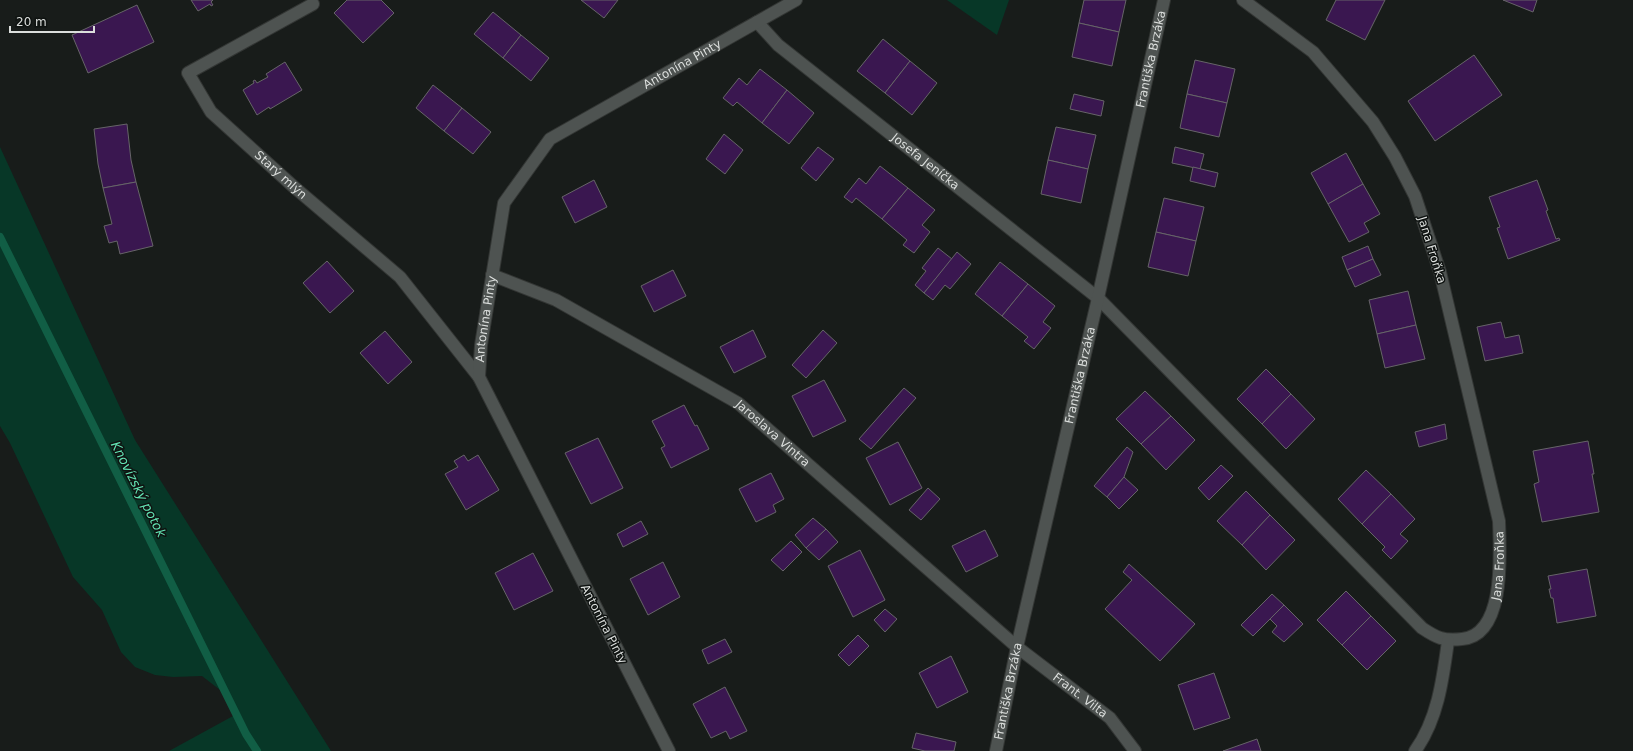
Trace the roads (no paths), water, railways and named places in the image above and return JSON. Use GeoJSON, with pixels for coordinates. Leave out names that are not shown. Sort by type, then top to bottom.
{"type":"FeatureCollection","features":[{"type":"Feature","properties":{"kind":"street","name":"Antonína Pinty"},"geometry":{"type":"LineString","coordinates":[[669,751],[479,377],[481,345],[504,203],[550,139],[796,0]]}},
{"type":"Feature","properties":{"kind":"street","name":"Františka Brzáka"},"geometry":{"type":"LineString","coordinates":[[996,751],[1017,647],[1098,298],[1164,0]]}},
{"type":"Feature","properties":{"kind":"street","name":"Jana Froňka"},"geometry":{"type":"LineString","coordinates":[[1098,298],[1422,628],[1434,637],[1448,641],[1467,639],[1485,627],[1496,602],[1501,559],[1499,521],[1440,272],[1415,196],[1395,157],[1374,122],[1313,52],[1243,0]]}},
{"type":"Feature","properties":{"kind":"street","name":"Starý mlýn"},"geometry":{"type":"LineString","coordinates":[[313,4],[188,73],[211,112],[294,187],[400,277],[479,377]]}},
{"type":"Feature","properties":{"kind":"street","name":"Josefa Jeníčka"},"geometry":{"type":"LineString","coordinates":[[757,22],[778,45],[1098,298]]}},
{"type":"Feature","properties":{"kind":"street","name":"Jaroslava Vintra"},"geometry":{"type":"LineString","coordinates":[[492,275],[556,300],[738,403],[1017,647]]}},
{"type":"Feature","properties":{"kind":"street"},"geometry":{"type":"LineString","coordinates":[[1415,751],[1434,714],[1444,678],[1448,641]]}},
{"type":"Feature","properties":{"kind":"street","name":"Frant. Vilta"},"geometry":{"type":"LineString","coordinates":[[1017,647],[1110,718],[1135,751]]}},
{"type":"Feature","properties":{"kind":"waterway","name":"Knovízský potok"},"geometry":{"type":"LineString","coordinates":[[0,237],[246,734],[257,751]]}}]}
